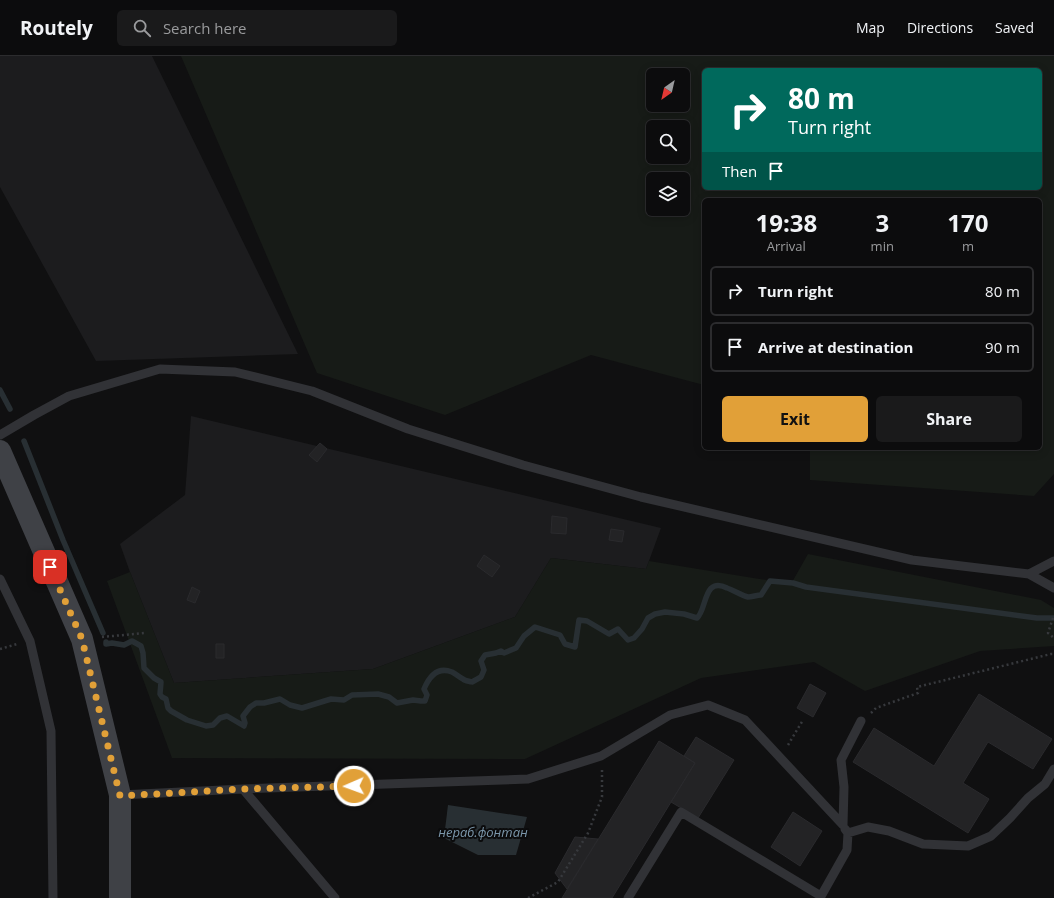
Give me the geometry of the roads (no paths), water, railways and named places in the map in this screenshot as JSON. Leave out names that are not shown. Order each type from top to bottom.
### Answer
[{"type":"street","points":[[0,451],[82,639],[120,796],[120,898]]},
{"type":"lane","points":[[0,435],[69,396],[160,369],[235,372],[312,391],[408,429],[523,466],[641,497],[912,560],[1029,574],[1054,588]]},
{"type":"lane","points":[[1029,574],[1054,561]]},
{"type":"lane","points":[[0,579],[30,641],[51,731],[53,898]]},
{"type":"lane","points":[[120,796],[243,789],[528,780],[601,756],[670,715],[708,705],[745,720],[845,829]]},
{"type":"lane","points":[[628,898],[681,812],[821,897],[847,850],[841,760],[861,721]]},
{"type":"lane","points":[[845,829],[868,827],[889,831],[923,844],[968,846],[991,836],[1028,798],[1045,784],[1054,769]]},
{"type":"lane","points":[[243,789],[335,898]]},
{"type":"water","name":"нераб.фонтан","points":[[448,805],[527,817],[516,855],[478,855],[444,838]]},
{"type":"waterway","points":[[0,390],[10,409]]},
{"type":"waterway","points":[[24,441],[63,540],[103,633]]},
{"type":"waterway","points":[[106,642],[106,644],[112,643],[124,645],[132,641],[141,646],[144,668],[154,678],[161,682],[160,694],[166,699],[168,708],[171,711],[187,720],[206,726],[213,725],[220,718],[227,716],[244,726],[245,723],[243,716],[250,707],[256,703],[264,703],[280,699],[290,705],[302,708],[331,699],[344,700],[352,695],[378,694],[389,697],[397,703],[413,700],[425,701],[427,695],[424,689],[428,680],[434,674],[442,670],[452,672],[465,680],[472,682],[481,677],[484,670],[481,661],[485,655],[501,651],[504,653],[516,648],[524,636],[535,627],[560,635],[565,644],[575,647],[579,620],[587,621],[609,634],[618,629],[628,640],[634,638],[642,629],[648,618],[655,614],[665,612],[684,614],[697,618],[703,608],[710,590],[714,586],[729,589],[748,597],[761,595],[770,581],[793,583],[806,587],[1037,618],[1054,618]]}]
